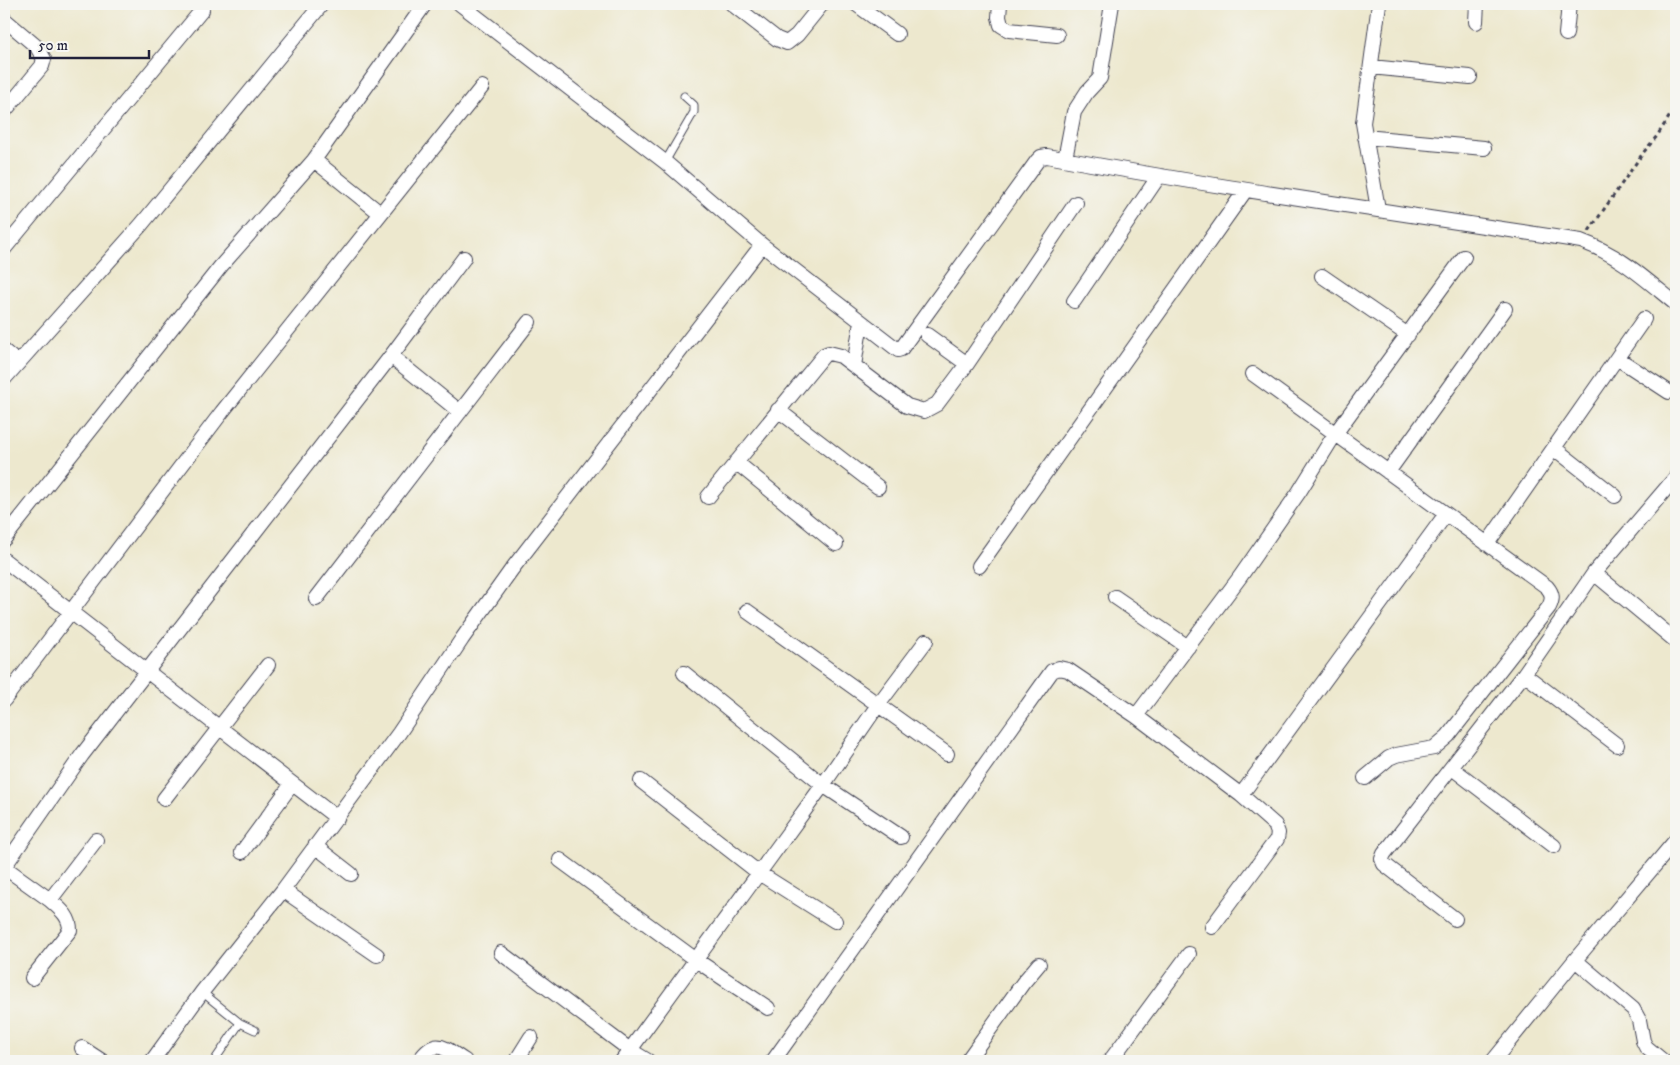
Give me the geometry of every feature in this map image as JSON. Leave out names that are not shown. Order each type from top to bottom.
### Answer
[{"type":"street","points":[[4,379],[141,225],[322,4]]},
{"type":"street","points":[[4,539],[221,266],[314,160],[425,4]]},
{"type":"street","points":[[460,4],[665,162],[762,244],[895,348],[900,349],[1037,161],[1041,157],[1047,156],[1245,191],[1378,209],[1581,242],[1598,247],[1617,257],[1676,304]]},
{"type":"street","points":[[732,4],[777,39],[786,42],[797,35],[822,4]]},
{"type":"street","points":[[856,4],[896,34]]},
{"type":"street","points":[[1000,4],[999,17],[1001,25],[1009,30],[1057,35]]},
{"type":"street","points":[[1065,159],[1074,112],[1087,92],[1100,78],[1112,4]]},
{"type":"street","points":[[1378,209],[1364,123],[1379,4]]},
{"type":"street","points":[[1476,22],[1477,4]]},
{"type":"street","points":[[1566,34],[1569,4]]},
{"type":"street","points":[[4,249],[202,10]]},
{"type":"street","points":[[4,20],[37,47],[44,59],[42,66],[4,112]]},
{"type":"street","points":[[1371,66],[1470,77]]},
{"type":"street","points":[[4,700],[222,412],[482,87]]},
{"type":"street","points":[[1365,137],[1484,148]]},
{"type":"street","points":[[314,160],[380,213]]},
{"type":"street","points":[[1074,301],[1159,176]]},
{"type":"street","points":[[980,566],[1245,191]]},
{"type":"street","points":[[708,497],[824,355],[829,353],[842,356],[907,406],[924,411],[937,404],[967,364],[1076,203]]},
{"type":"street","points":[[152,1061],[202,992],[338,818],[400,733],[462,639],[512,570],[762,244]]},
{"type":"street","points":[[1136,716],[1240,577],[1289,507],[1335,434],[1464,257]]},
{"type":"street","points":[[32,978],[70,930],[70,923],[65,913],[50,900],[4,867],[82,755],[391,356],[464,258]]},
{"type":"street","points":[[1322,276],[1408,335]]},
{"type":"street","points":[[1388,472],[1506,309]]},
{"type":"street","points":[[1487,544],[1644,319]]},
{"type":"street","points":[[316,599],[530,322]]},
{"type":"street","points":[[854,366],[861,322]]},
{"type":"street","points":[[927,335],[967,364]]},
{"type":"street","points":[[4,350],[18,363]]},
{"type":"street","points":[[391,356],[460,412]]},
{"type":"street","points":[[1617,358],[1669,392]]},
{"type":"street","points":[[1253,374],[1547,587],[1552,596],[1549,607],[1439,745],[1434,748],[1389,758],[1365,778]]},
{"type":"street","points":[[778,410],[878,487]]},
{"type":"street","points":[[1554,448],[1615,496]]},
{"type":"street","points":[[736,462],[836,544]]},
{"type":"street","points":[[1455,919],[1384,864],[1382,860],[1384,854],[1524,674],[1594,573],[1676,476]]},
{"type":"street","points":[[1241,795],[1446,514]]},
{"type":"street","points":[[4,560],[338,818]]},
{"type":"street","points":[[1594,573],[1676,641]]},
{"type":"street","points":[[1115,597],[1188,647]]},
{"type":"street","points":[[747,611],[947,754]]},
{"type":"street","points":[[626,1056],[926,640]]},
{"type":"street","points":[[164,799],[268,665]]},
{"type":"street","points":[[773,1061],[1052,671],[1059,668],[1068,670],[1136,716],[1241,795],[1275,825],[1278,833],[1276,839],[1212,927]]},
{"type":"street","points":[[684,673],[823,785],[901,837]]},
{"type":"street","points":[[1524,674],[1618,745]]},
{"type":"street","points":[[1452,768],[1554,846]]},
{"type":"street","points":[[641,782],[759,873],[835,922]]},
{"type":"street","points":[[242,852],[292,784]]},
{"type":"street","points":[[50,900],[96,840]]},
{"type":"street","points":[[1494,1061],[1575,960],[1676,840]]},
{"type":"street","points":[[315,846],[351,874]]},
{"type":"street","points":[[560,860],[696,960],[768,1008]]},
{"type":"street","points":[[283,890],[377,955]]},
{"type":"street","points":[[501,953],[626,1056],[648,1061]]},
{"type":"street","points":[[1110,1061],[1189,954]]},
{"type":"street","points":[[1575,960],[1633,1009],[1639,1020],[1642,1041],[1646,1047],[1663,1061]]},
{"type":"street","points":[[967,1061],[1023,983],[1039,964]]},
{"type":"street","points":[[516,1061],[531,1037]]},
{"type":"street","points":[[419,1061],[434,1046],[440,1046],[464,1061]]},
{"type":"street","points":[[82,1048],[102,1061]]},
{"type":"lane","points":[[665,162],[694,112],[694,104],[684,96]]},
{"type":"lane","points":[[202,992],[240,1023],[255,1030]]},
{"type":"lane","points":[[214,1061],[240,1023]]},
{"type":"path","points":[[1581,242],[1657,136],[1676,106]]}]
